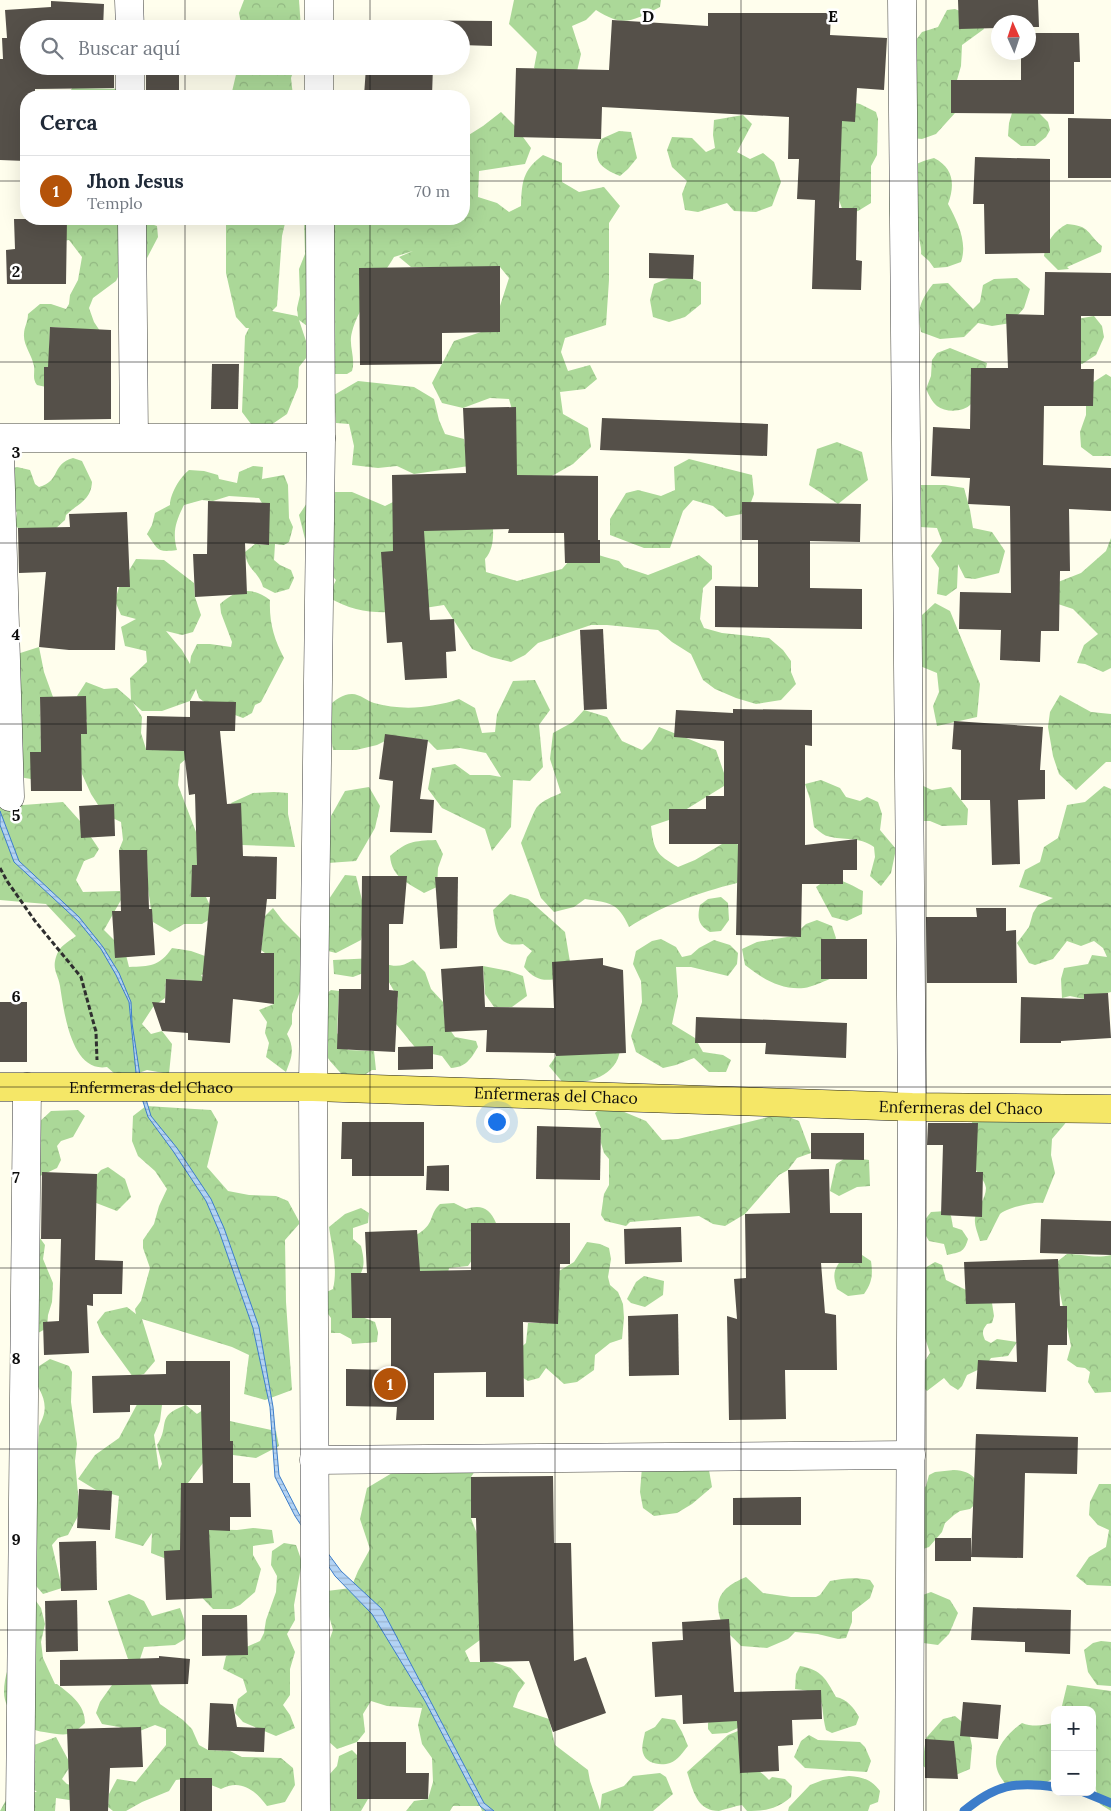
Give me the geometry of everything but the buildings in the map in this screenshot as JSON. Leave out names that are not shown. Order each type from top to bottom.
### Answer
[{"type":"main road","name":"Enfermeras del Chaco","points":[[0,1087],[313,1087],[912,1108],[1111,1109]]},
{"type":"street","points":[[130,0],[130,20]]},
{"type":"street","points":[[318,0],[319,20]]},
{"type":"street","points":[[902,0],[912,1108],[909,1811]]},
{"type":"street","points":[[130,75],[130,90]]},
{"type":"street","points":[[319,75],[319,90]]},
{"type":"street","points":[[132,225],[134,436]]},
{"type":"street","points":[[316,1811],[313,1087],[321,438],[320,225]]},
{"type":"street","points":[[0,438],[134,436],[321,438]]},
{"type":"street","points":[[0,456],[10,797]]},
{"type":"street","points":[[20,1811],[27,1087]]},
{"type":"street","points":[[314,1460],[910,1456]]},
{"type":"path","points":[[0,868],[35,921],[81,976],[96,1032],[98,1087]]},
{"type":"green space","points":[[244,0],[299,0],[300,20],[240,20],[239,13]]},
{"type":"green space","points":[[514,0],[661,0],[660,7],[635,19],[621,21],[596,10],[586,20],[572,26],[581,54],[575,80],[550,82],[534,68],[537,52],[509,24]]},
{"type":"green space","points":[[955,9],[979,19],[984,29],[962,45],[955,113],[936,134],[922,139],[911,138],[916,40],[922,32],[938,27],[947,10]]},
{"type":"green space","points":[[236,75],[292,75],[292,90],[232,90]]},
{"type":"green space","points":[[72,88],[128,90],[71,90]]},
{"type":"green space","points":[[851,102],[876,112],[878,119],[877,155],[871,166],[871,203],[858,211],[844,214],[839,200],[826,113]]},
{"type":"green space","points":[[501,112],[515,126],[531,148],[525,164],[479,171],[478,197],[497,203],[509,212],[521,206],[523,184],[527,172],[543,155],[562,163],[562,182],[579,192],[604,187],[620,206],[609,223],[609,280],[606,325],[565,338],[561,352],[568,371],[590,365],[597,379],[585,389],[560,392],[563,414],[588,428],[591,447],[573,464],[522,493],[504,448],[516,424],[509,399],[490,398],[463,408],[442,403],[432,383],[454,341],[481,332],[500,306],[509,278],[500,267],[411,267],[399,257],[413,251],[394,257],[359,313],[351,337],[352,371],[347,374],[330,374],[310,341],[307,326],[299,320],[310,353],[299,367],[298,387],[287,414],[268,427],[251,424],[242,412],[245,336],[249,328],[246,328],[236,317],[226,273],[226,225],[285,225],[282,236],[277,306],[272,311],[298,317],[297,308],[300,295],[299,269],[305,254],[304,225],[470,225],[470,134]]},
{"type":"green space","points":[[1038,112],[1048,122],[1050,130],[1046,137],[1035,146],[1021,146],[1008,136],[1012,113]]},
{"type":"green space","points":[[743,115],[752,124],[737,152],[750,159],[763,153],[774,162],[781,182],[772,206],[756,212],[734,211],[727,203],[698,212],[685,210],[682,194],[687,181],[672,167],[667,150],[672,137],[692,138],[706,152],[715,148],[713,135],[714,120]]},
{"type":"green space","points":[[619,131],[631,132],[637,158],[620,176],[607,170],[597,158],[601,139]]},
{"type":"green space","points":[[934,158],[946,167],[951,178],[952,190],[948,204],[958,225],[962,239],[963,254],[961,262],[947,267],[934,268],[921,254],[919,231],[913,239],[895,232],[892,228],[889,203],[890,185],[895,180],[915,165]]},
{"type":"green space","points":[[1067,224],[1080,226],[1088,231],[1102,246],[1101,252],[1067,267],[1069,269],[1058,270],[1044,256],[1046,246],[1051,237]]},
{"type":"green space","points":[[153,225],[157,226],[158,237],[147,258],[120,273],[116,281],[93,298],[89,308],[94,322],[106,340],[67,328],[50,327],[49,360],[55,389],[35,383],[34,366],[24,334],[28,314],[40,304],[51,304],[66,309],[69,304],[70,295],[78,280],[82,257],[69,240],[62,241],[56,226]]},
{"type":"green space","points":[[679,274],[701,282],[701,304],[685,317],[669,322],[653,317],[650,300],[654,284]]},
{"type":"green space","points":[[1017,278],[1030,289],[1024,308],[1011,323],[992,326],[978,323],[964,337],[940,339],[921,332],[920,306],[933,284],[948,283],[973,309],[980,302],[983,285],[994,279]]},
{"type":"green space","points":[[1094,316],[1102,326],[1104,337],[1096,355],[1082,364],[1070,359],[1077,319]]},
{"type":"green space","points":[[950,348],[987,363],[974,400],[968,407],[955,411],[945,410],[937,406],[926,389],[931,376],[932,360],[937,353]]},
{"type":"green space","points":[[1106,374],[1111,377],[1111,456],[1093,456],[1081,447],[1080,432],[1086,415],[1086,398],[1089,385]]},
{"type":"green space","points":[[358,381],[414,387],[434,399],[439,420],[445,434],[464,439],[469,466],[414,474],[397,466],[378,468],[352,465],[354,446],[349,424],[336,423],[334,395]]},
{"type":"green space","points":[[837,442],[862,452],[868,480],[838,504],[809,485],[817,449]]},
{"type":"green space","points":[[73,458],[82,461],[92,482],[89,494],[83,502],[66,515],[65,520],[55,529],[18,528],[15,525],[17,513],[13,506],[10,469],[17,467],[30,470],[35,484],[39,487],[54,477],[62,464]]},
{"type":"green space","points":[[689,459],[752,475],[754,494],[747,513],[726,517],[713,506],[693,500],[683,511],[670,548],[644,548],[610,535],[610,519],[626,493],[638,490],[661,496],[675,490],[674,467]]},
{"type":"green space","points":[[253,466],[263,467],[262,479],[284,475],[288,485],[289,518],[293,527],[289,542],[284,545],[275,544],[274,560],[291,570],[294,578],[289,589],[275,593],[263,587],[246,558],[245,552],[255,544],[269,545],[266,510],[259,498],[229,496],[213,501],[202,500],[184,505],[176,527],[177,550],[165,551],[158,549],[147,534],[155,513],[170,505],[176,486],[189,470],[204,471],[218,475],[219,479],[237,483],[239,472]]},
{"type":"green space","points":[[920,485],[945,485],[964,488],[973,528],[992,532],[1005,551],[999,573],[975,579],[965,578],[958,564],[957,588],[946,596],[937,594],[939,568],[931,556],[942,541],[937,528],[920,527],[913,507]]},
{"type":"green space","points":[[331,492],[352,492],[385,506],[397,500],[492,514],[493,538],[491,549],[485,559],[486,572],[517,581],[562,569],[576,553],[592,553],[619,561],[624,567],[648,575],[699,555],[712,566],[712,579],[703,588],[700,619],[704,628],[722,633],[769,638],[783,650],[791,661],[791,672],[796,684],[781,700],[756,704],[736,698],[715,689],[703,680],[691,654],[658,630],[591,625],[538,643],[525,655],[511,662],[491,657],[472,649],[444,605],[399,611],[371,612],[343,604],[328,597],[336,580],[308,551],[299,515],[311,497]]},
{"type":"green space","points":[[1111,538],[1111,668],[1103,672],[1085,664],[1077,663],[1084,645],[1098,634],[1073,609],[1040,598],[1053,584],[1081,573],[1106,551]]},
{"type":"green space","points":[[136,559],[164,560],[194,583],[195,597],[201,615],[193,632],[182,635],[166,631],[182,650],[190,664],[191,656],[197,644],[231,647],[232,642],[221,613],[220,604],[232,595],[244,591],[257,593],[270,600],[270,616],[273,630],[284,658],[261,702],[255,705],[252,713],[243,718],[208,705],[199,698],[196,689],[190,701],[162,711],[142,711],[133,703],[142,717],[141,733],[146,749],[168,738],[193,753],[180,764],[178,785],[196,832],[206,897],[215,916],[202,924],[184,924],[170,932],[153,922],[148,889],[147,857],[131,856],[119,850],[123,840],[121,822],[104,814],[91,794],[82,774],[76,746],[87,721],[77,696],[86,682],[104,689],[117,688],[131,700],[130,678],[147,662],[146,651],[125,646],[121,627],[136,619],[121,615],[115,601],[119,587]]},
{"type":"green space","points":[[935,603],[950,611],[980,684],[977,717],[937,726],[933,706],[939,692],[937,673],[920,666],[917,646],[922,615]]},
{"type":"green space","points":[[39,647],[44,672],[53,697],[40,698],[41,752],[31,779],[19,777],[14,655]]},
{"type":"green space","points":[[535,680],[550,710],[539,725],[543,767],[530,781],[513,780],[511,827],[492,851],[485,829],[442,808],[428,789],[432,768],[455,764],[470,775],[501,777],[486,753],[460,748],[437,750],[427,740],[395,736],[377,745],[356,750],[333,750],[329,725],[329,706],[345,695],[355,694],[374,703],[406,708],[438,705],[459,699],[475,708],[482,733],[495,732],[497,714],[513,681]]},
{"type":"green space","points":[[1060,695],[1091,712],[1111,714],[1111,762],[1106,762],[1076,790],[1059,774],[1053,756],[1048,727],[1050,712]]},
{"type":"green space","points":[[584,710],[607,717],[622,741],[642,750],[651,741],[659,727],[716,750],[724,773],[724,786],[669,820],[651,826],[652,834],[657,851],[665,859],[678,867],[695,860],[722,844],[737,844],[754,854],[737,883],[681,901],[655,912],[629,927],[617,908],[607,903],[585,899],[574,907],[554,912],[541,898],[521,843],[537,807],[561,793],[550,759],[553,733],[573,722]]},
{"type":"green space","points":[[821,780],[840,788],[846,797],[860,801],[867,797],[878,802],[882,814],[880,830],[896,849],[891,873],[881,886],[870,876],[875,857],[874,847],[862,841],[827,836],[814,827],[810,799],[805,784]]},
{"type":"green space","points":[[919,784],[932,790],[951,787],[968,809],[967,825],[942,826],[930,821],[916,821]]},
{"type":"green space","points":[[1104,786],[1111,789],[1111,992],[1084,999],[1070,996],[1062,998],[1061,979],[1064,968],[1088,964],[1092,955],[1107,957],[1103,948],[1094,941],[1081,946],[1067,941],[1053,959],[1035,965],[1029,963],[1017,943],[1029,927],[1033,913],[1038,905],[1053,898],[1019,887],[1025,870],[1040,862],[1044,847],[1058,838],[1067,805],[1085,802]]},
{"type":"green space","points":[[369,787],[380,806],[375,828],[356,861],[328,863],[331,816],[345,791]]},
{"type":"green space","points":[[253,793],[288,793],[288,814],[295,847],[242,845],[241,819],[231,803]]},
{"type":"green space","points":[[63,802],[80,821],[99,849],[94,857],[84,861],[76,880],[83,892],[120,891],[121,900],[104,930],[125,951],[129,967],[154,964],[163,959],[172,948],[191,951],[205,956],[209,973],[201,975],[207,983],[199,988],[187,980],[166,979],[165,998],[153,1007],[142,1024],[151,1034],[162,1031],[172,1044],[169,1074],[147,1070],[133,1075],[115,1074],[107,1067],[95,1066],[85,1060],[77,1051],[67,1024],[55,965],[59,950],[76,936],[46,904],[0,900],[0,805]]},
{"type":"green space","points":[[436,840],[443,854],[438,868],[437,887],[424,893],[401,879],[394,870],[390,856],[411,843]]},
{"type":"green space","points":[[345,875],[356,876],[366,916],[361,940],[336,953],[328,951],[329,899]]},
{"type":"green space","points":[[827,879],[850,884],[863,891],[862,914],[847,921],[832,917],[816,887]]},
{"type":"green space","points":[[510,894],[528,899],[565,932],[570,962],[564,978],[546,980],[537,978],[524,967],[527,957],[532,951],[523,944],[514,945],[503,941],[499,936],[493,910]]},
{"type":"green space","points":[[721,897],[728,903],[729,920],[721,931],[710,932],[699,921],[700,905],[708,899]]},
{"type":"green space","points":[[273,908],[302,940],[305,977],[292,1014],[292,1024],[287,1034],[292,1053],[286,1072],[266,1057],[269,1043],[265,1033],[267,1022],[259,1010],[274,1004],[274,960],[261,950],[265,916]]},
{"type":"green space","points":[[817,920],[832,926],[836,938],[829,952],[830,979],[814,986],[787,987],[765,979],[745,965],[742,949],[757,942],[793,936],[806,924]]},
{"type":"green space","points":[[661,939],[676,947],[682,957],[691,955],[714,940],[730,945],[738,953],[737,964],[728,976],[691,967],[676,967],[678,996],[672,1024],[695,1038],[703,1052],[723,1055],[731,1060],[726,1072],[709,1072],[694,1058],[663,1068],[636,1052],[631,1036],[642,1002],[641,981],[633,964],[636,951],[652,941]]},
{"type":"green space","points":[[375,958],[394,966],[403,965],[413,960],[425,972],[431,989],[443,1002],[445,1023],[455,1037],[476,1041],[478,1047],[467,1062],[451,1068],[442,1056],[418,1051],[396,1024],[398,998],[386,977],[366,972],[353,977],[334,974],[333,960]]},
{"type":"green space","points":[[483,966],[523,976],[527,996],[512,1007],[494,1007],[485,994]]},
{"type":"green space","points":[[331,990],[339,991],[337,1033],[348,1050],[374,1051],[376,1070],[372,1070],[360,1078],[345,1078],[321,1048],[321,998]]},
{"type":"green space","points":[[583,1038],[620,1049],[618,1058],[614,1066],[600,1077],[573,1084],[564,1084],[549,1066],[556,1056]]},
{"type":"green space","points":[[605,1104],[646,1121],[662,1140],[678,1139],[781,1114],[799,1121],[811,1153],[797,1158],[788,1170],[779,1175],[745,1214],[725,1226],[713,1224],[699,1216],[630,1222],[626,1226],[605,1221],[601,1215],[604,1194],[609,1185],[609,1159],[604,1153],[601,1143],[601,1128],[595,1113]]},
{"type":"green space","points":[[146,1106],[211,1110],[218,1122],[207,1167],[228,1191],[249,1195],[276,1196],[288,1201],[300,1223],[285,1240],[286,1302],[292,1390],[265,1400],[244,1394],[249,1355],[232,1347],[142,1319],[155,1361],[144,1374],[133,1377],[101,1333],[97,1322],[105,1312],[127,1307],[136,1314],[135,1309],[141,1301],[150,1268],[143,1248],[143,1240],[154,1224],[159,1206],[167,1189],[155,1171],[138,1156],[132,1141],[133,1116]]},
{"type":"green space","points":[[78,1110],[85,1116],[73,1137],[61,1141],[57,1146],[61,1160],[57,1168],[38,1177],[37,1124],[51,1111]]},
{"type":"green space","points":[[983,1115],[1069,1119],[1052,1139],[1051,1155],[1055,1173],[1043,1203],[1027,1204],[1003,1212],[1000,1214],[987,1240],[980,1241],[975,1218],[986,1188],[981,1177],[967,1159],[974,1142],[972,1122]]},
{"type":"green space","points":[[847,1157],[869,1160],[870,1186],[857,1187],[839,1196],[830,1191],[836,1164]]},
{"type":"green space","points":[[108,1167],[125,1179],[131,1197],[117,1211],[91,1201],[92,1180],[101,1170]]},
{"type":"green space","points":[[454,1203],[466,1209],[484,1208],[491,1214],[496,1223],[485,1229],[474,1257],[468,1266],[449,1268],[450,1300],[408,1263],[416,1235],[429,1223],[436,1208],[440,1204]]},
{"type":"green space","points":[[361,1208],[369,1213],[368,1223],[353,1228],[353,1239],[361,1246],[363,1259],[362,1271],[357,1279],[362,1317],[375,1322],[378,1332],[377,1342],[352,1344],[351,1339],[340,1333],[331,1333],[331,1318],[325,1310],[322,1294],[333,1289],[335,1273],[329,1227],[345,1214]]},
{"type":"green space","points":[[947,1211],[951,1216],[953,1227],[962,1230],[968,1239],[961,1251],[947,1255],[944,1244],[929,1241],[920,1226],[931,1212]]},
{"type":"green space","points":[[37,1234],[45,1245],[43,1259],[53,1283],[52,1302],[47,1328],[31,1337]]},
{"type":"green space","points":[[587,1242],[609,1248],[611,1259],[608,1277],[610,1285],[618,1292],[623,1304],[622,1339],[610,1343],[595,1355],[594,1370],[577,1382],[564,1384],[546,1368],[539,1378],[528,1381],[514,1372],[516,1352],[526,1343],[528,1323],[542,1323],[559,1271],[574,1262]]},
{"type":"green space","points":[[1067,1254],[1111,1255],[1111,1392],[1095,1393],[1088,1382],[1090,1372],[1085,1368],[1077,1367],[1067,1360],[1071,1346],[1054,1264]]},
{"type":"green space","points":[[862,1255],[871,1261],[872,1275],[869,1286],[864,1294],[848,1296],[837,1289],[834,1275],[836,1269],[843,1257]]},
{"type":"green space","points":[[935,1262],[942,1265],[946,1280],[992,1303],[994,1316],[992,1323],[987,1324],[983,1330],[985,1340],[991,1343],[997,1339],[1017,1342],[1008,1356],[991,1358],[986,1366],[967,1375],[958,1390],[944,1378],[927,1391],[922,1386],[923,1364],[930,1353],[924,1335],[925,1268]]},
{"type":"green space","points":[[644,1276],[664,1281],[663,1295],[645,1307],[631,1303],[627,1299],[636,1282]]},
{"type":"green space","points":[[50,1359],[69,1366],[72,1372],[71,1402],[77,1444],[75,1461],[79,1505],[78,1516],[68,1535],[58,1538],[52,1545],[62,1588],[43,1594],[31,1580],[39,1426],[43,1418],[45,1404],[30,1372]]},
{"type":"green space","points":[[142,1395],[163,1397],[160,1421],[154,1435],[159,1470],[162,1464],[157,1445],[163,1432],[166,1417],[176,1409],[186,1405],[197,1414],[210,1405],[225,1420],[276,1431],[279,1446],[256,1458],[233,1455],[203,1463],[188,1483],[191,1529],[237,1530],[253,1528],[272,1530],[274,1543],[253,1546],[253,1555],[261,1569],[255,1592],[240,1605],[231,1609],[213,1609],[164,1558],[151,1553],[152,1533],[143,1546],[115,1538],[119,1496],[96,1490],[78,1479],[95,1455],[119,1438]]},
{"type":"green space","points":[[707,1459],[712,1487],[692,1504],[677,1513],[654,1516],[643,1508],[640,1492],[642,1467]]},
{"type":"green space","points":[[481,1462],[471,1477],[471,1518],[487,1561],[480,1640],[465,1651],[470,1662],[493,1662],[511,1668],[525,1683],[518,1693],[513,1707],[549,1719],[555,1745],[588,1770],[600,1810],[602,1794],[624,1786],[633,1776],[660,1773],[666,1777],[673,1794],[653,1811],[482,1811],[480,1806],[453,1806],[450,1811],[406,1811],[414,1801],[428,1799],[433,1782],[432,1758],[422,1744],[418,1725],[422,1708],[387,1706],[371,1701],[363,1714],[365,1732],[357,1742],[337,1749],[328,1741],[325,1652],[333,1630],[327,1609],[327,1591],[351,1588],[370,1549],[360,1519],[367,1488],[392,1473]]},
{"type":"green space","points":[[954,1470],[966,1472],[974,1477],[985,1495],[970,1509],[960,1511],[954,1515],[945,1523],[942,1532],[929,1547],[920,1550],[914,1498],[926,1486],[929,1475],[935,1472]]},
{"type":"green space","points":[[1099,1484],[1111,1484],[1111,1586],[1087,1585],[1076,1576],[1089,1557],[1106,1547],[1109,1530],[1098,1525],[1089,1515],[1090,1502]]},
{"type":"green space","points":[[284,1543],[296,1545],[302,1562],[294,1605],[295,1620],[287,1634],[295,1652],[290,1669],[290,1695],[283,1705],[290,1715],[295,1728],[276,1736],[243,1722],[235,1713],[238,1699],[247,1692],[243,1679],[223,1669],[226,1656],[260,1641],[264,1633],[266,1620],[276,1592],[277,1576],[271,1565],[272,1551]]},
{"type":"green space","points":[[746,1577],[763,1593],[791,1597],[816,1597],[820,1595],[830,1581],[840,1579],[870,1580],[874,1586],[870,1598],[852,1612],[852,1622],[846,1638],[838,1639],[818,1634],[795,1632],[788,1639],[767,1648],[741,1646],[723,1627],[721,1621],[718,1610],[720,1597],[728,1587]]},
{"type":"green space","points":[[931,1592],[950,1600],[958,1613],[949,1634],[938,1645],[916,1642],[920,1596]]},
{"type":"green space","points":[[129,1594],[144,1601],[152,1616],[180,1608],[185,1623],[185,1639],[175,1645],[144,1647],[140,1659],[128,1659],[108,1601]]},
{"type":"green space","points":[[33,1597],[41,1608],[45,1624],[41,1642],[43,1658],[55,1684],[76,1700],[84,1716],[85,1723],[71,1733],[57,1734],[30,1728],[17,1719],[5,1699],[5,1680]]},
{"type":"green space","points":[[1101,1641],[1111,1642],[1111,1686],[1097,1685],[1088,1672],[1084,1650],[1093,1643]]},
{"type":"green space","points":[[800,1666],[814,1670],[822,1676],[836,1697],[850,1704],[859,1717],[856,1725],[832,1733],[826,1730],[821,1700],[818,1696],[795,1689],[796,1674]]},
{"type":"green space","points":[[132,1681],[150,1683],[160,1704],[183,1720],[192,1729],[199,1745],[208,1750],[230,1751],[242,1757],[281,1758],[293,1768],[295,1785],[285,1802],[267,1806],[253,1791],[241,1786],[228,1786],[221,1789],[199,1782],[176,1780],[169,1791],[126,1811],[113,1811],[108,1807],[109,1794],[117,1779],[136,1782],[166,1745],[166,1729],[155,1725],[132,1734],[119,1727],[102,1724],[96,1713],[100,1702],[112,1685]]},
{"type":"green space","points":[[1067,1685],[1111,1691],[1111,1811],[1100,1804],[1096,1790],[1096,1706],[1062,1706]]},
{"type":"green space","points":[[739,1694],[738,1728],[727,1733],[712,1734],[708,1729],[708,1723],[716,1713]]},
{"type":"green space","points":[[955,1716],[968,1727],[972,1746],[970,1769],[951,1777],[935,1776],[922,1765],[926,1738],[943,1719]]},
{"type":"green space","points":[[662,1718],[675,1720],[688,1746],[675,1760],[662,1764],[647,1760],[642,1748],[645,1732],[655,1727]]},
{"type":"green space","points":[[1022,1723],[1030,1725],[1051,1723],[1051,1780],[1047,1782],[1007,1786],[999,1774],[996,1765],[996,1757],[1001,1744]]},
{"type":"green space","points":[[743,1729],[746,1744],[739,1756],[769,1780],[772,1777],[785,1779],[792,1786],[791,1797],[776,1807],[766,1810],[747,1811],[742,1805],[719,1811],[711,1810],[700,1803],[687,1772],[728,1735]]},
{"type":"green space","points":[[809,1735],[818,1740],[860,1742],[865,1747],[871,1761],[867,1772],[805,1768],[794,1757],[801,1741]]},
{"type":"green space","points":[[56,1737],[71,1765],[62,1779],[67,1784],[80,1788],[96,1804],[56,1798],[55,1811],[0,1811],[5,1802],[15,1792],[37,1792],[32,1788],[35,1762],[34,1745]]},
{"type":"green space","points":[[352,1750],[358,1756],[368,1799],[361,1811],[331,1811],[328,1776],[337,1766],[339,1756]]},
{"type":"green space","points":[[849,1776],[867,1780],[880,1791],[878,1802],[870,1805],[868,1811],[788,1811],[789,1807],[810,1785],[823,1780]]},
{"type":"water","points":[[0,811],[19,861],[79,917],[103,947],[119,973],[131,1002],[132,1023],[141,1082],[151,1116],[177,1148],[211,1199],[224,1228],[259,1327],[273,1407],[279,1475],[299,1514],[341,1571],[382,1609],[484,1803],[494,1811],[486,1811],[480,1806],[425,1701],[372,1614],[335,1576],[295,1516],[275,1477],[270,1407],[253,1328],[219,1231],[206,1201],[148,1117],[137,1083],[129,1002],[101,949],[78,921],[14,862],[0,825]]},
{"type":"waterway","points":[[964,1811],[986,1795],[1006,1787],[1017,1785],[1051,1786]]},
{"type":"waterway","points":[[1094,1796],[1111,1803]]},
{"type":"place","name":"Jhon Jesus","points":[[390,1384]]}]
